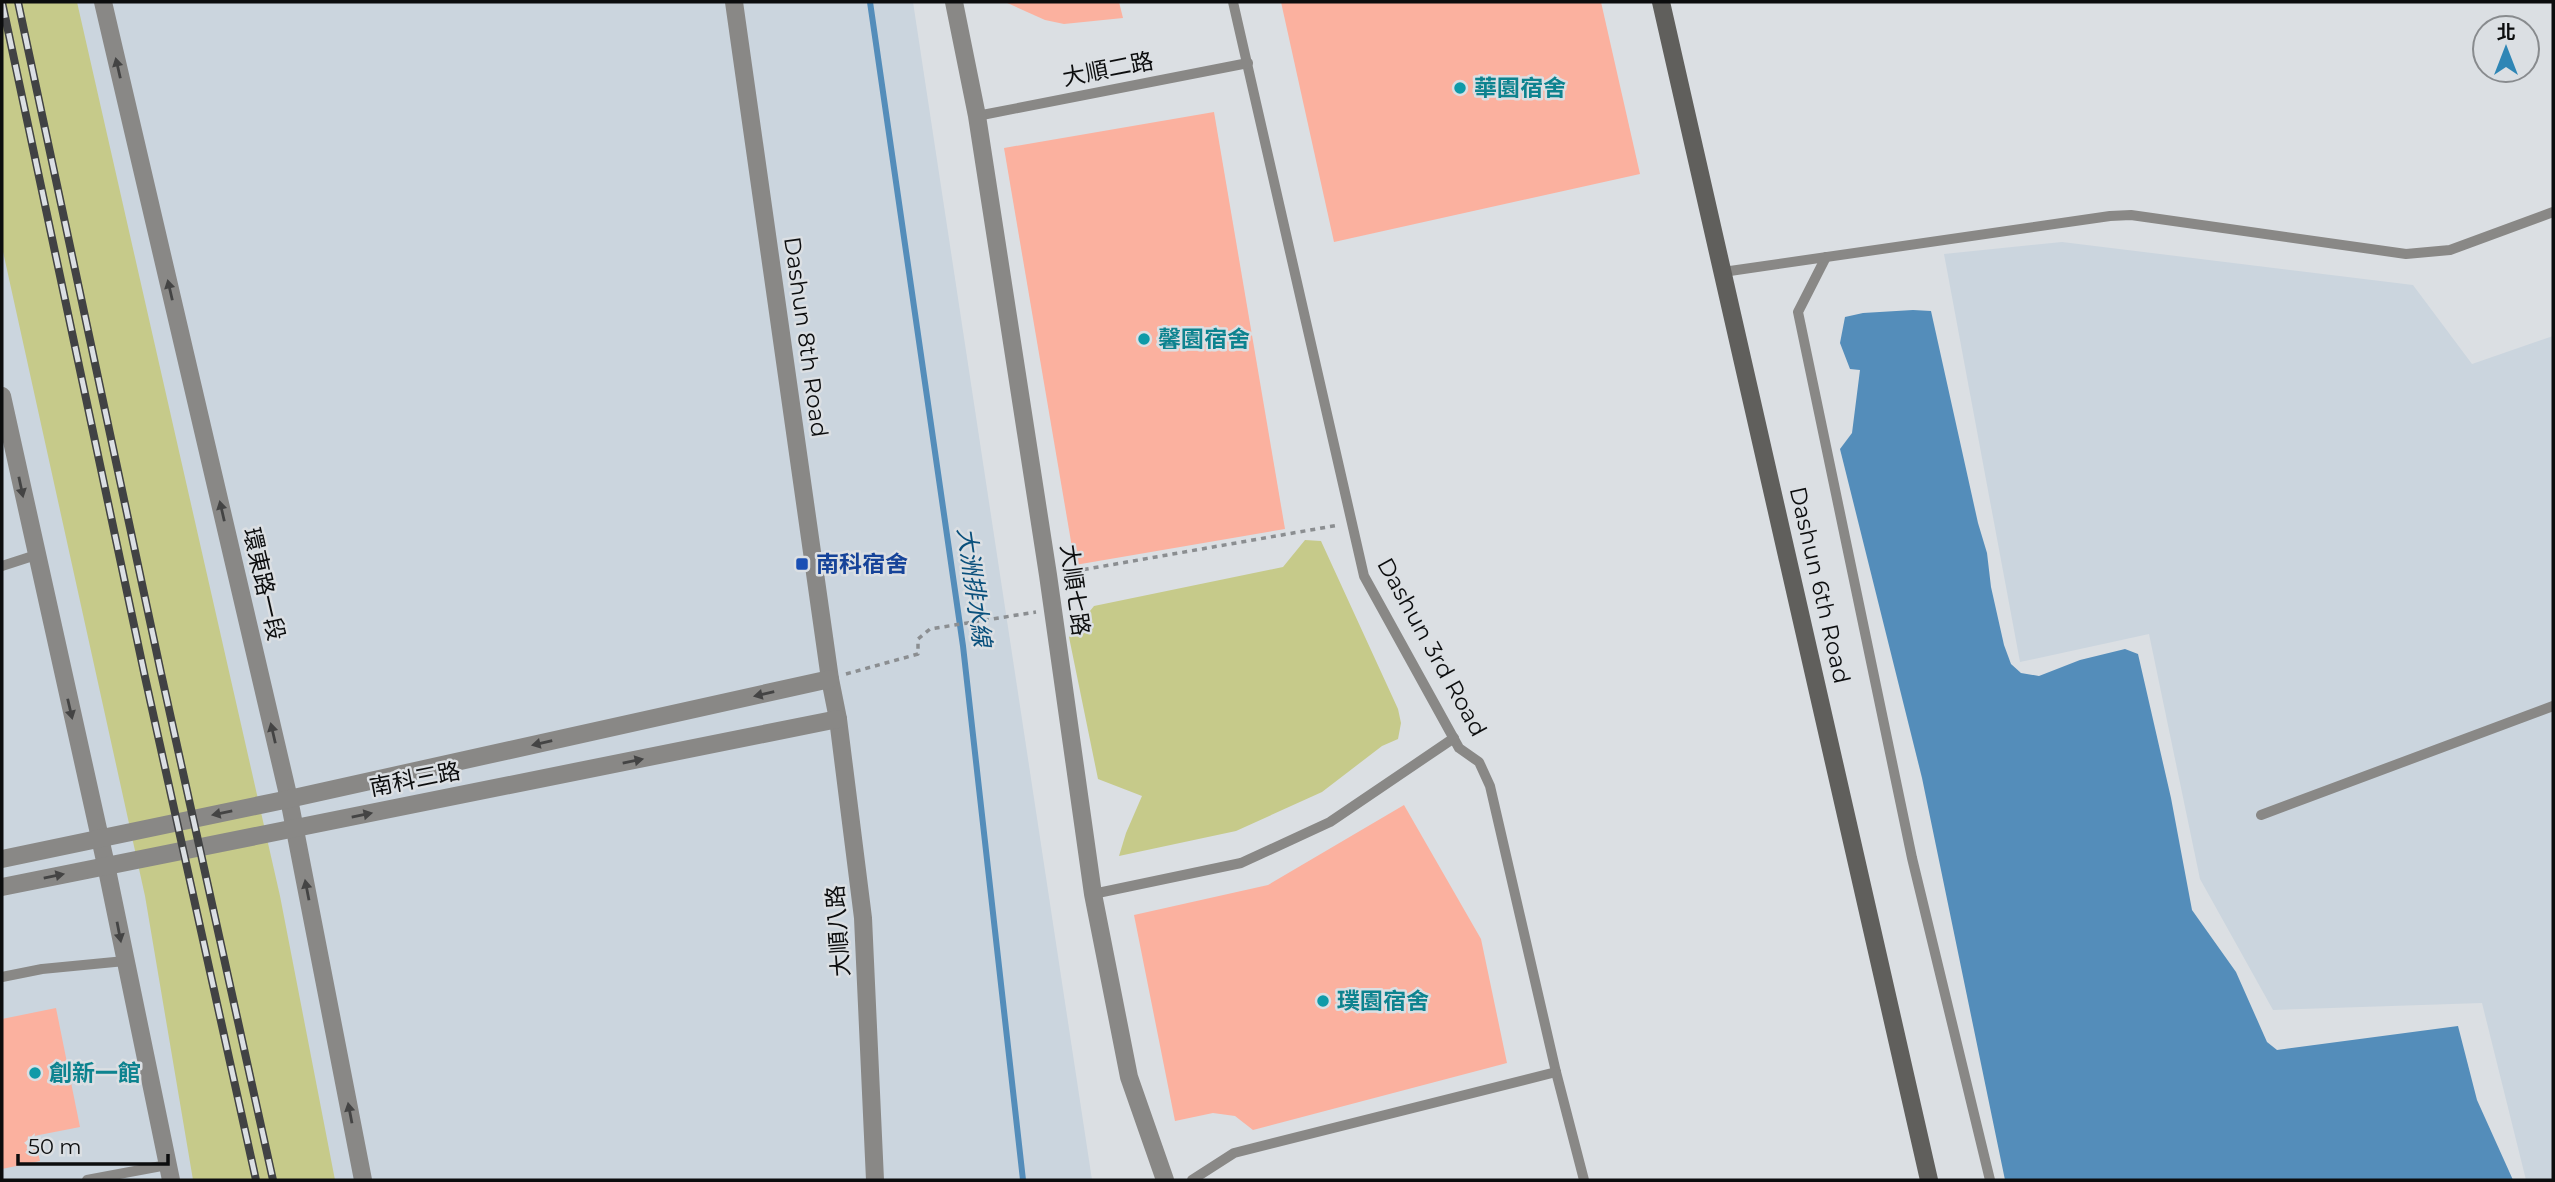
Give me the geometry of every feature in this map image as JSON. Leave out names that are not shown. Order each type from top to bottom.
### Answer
[{"type":"street","name":"環東路一段","points":[[103,2],[289,799],[363,1180]]},
{"type":"street","name":"Dashun 8th Road","points":[[734,2],[830,679]]},
{"type":"street","name":"大順七路","points":[[954,2],[977,116],[1048,575],[1093,894],[1129,1077],[1165,1180]]},
{"type":"street","name":"Dashun 6th Road","points":[[1661,2],[1929,1180]]},
{"type":"street","points":[[2,396],[106,865],[169,1173]]},
{"type":"street","name":"南科三路","points":[[2,859],[289,799],[830,679]]},
{"type":"street","name":"大順八路","points":[[830,679],[838,719],[863,918],[875,1180]]},
{"type":"street","name":"南科三路","points":[[2,887],[838,719]]},
{"type":"lane","name":"Dashun 3rd Road","points":[[1233,2],[1364,576],[1454,738],[1460,748],[1479,762],[1490,786],[1556,1072],[1584,1180]]},
{"type":"lane","name":"大順二路","points":[[977,116],[1248,63]]},
{"type":"lane","points":[[1723,271],[2131,215],[2406,254],[2450,250],[2553,212]]},
{"type":"lane","points":[[1826,257],[1798,312],[1912,858],[1990,1180]]},
{"type":"lane","points":[[2,566],[36,555]]},
{"type":"lane","points":[[2261,815],[2553,706]]},
{"type":"lane","points":[[1093,894],[1241,863],[1330,822],[1454,738]]},
{"type":"lane","points":[[2,977],[42,969],[125,961]]},
{"type":"lane","points":[[1192,1180],[1234,1153],[1556,1072]]},
{"type":"lane","points":[[87,1180],[169,1173]]},
{"type":"path","points":[[1048,575],[1352,522]]},
{"type":"path","points":[[830,679],[918,654],[918,639],[930,629],[1032,612]]},
{"type":"shaded area","points":[[2,2],[913,2],[1092,1180],[2,1180]]},
{"type":"shaded area","points":[[2062,242],[2413,285],[2472,364],[2553,336],[2553,1180],[2526,1180],[2482,1003],[2273,1010],[2200,879],[2149,634],[2020,662],[1944,254]]},
{"type":"green space","points":[[2,2],[77,2],[280,896],[335,1180],[193,1180],[145,896],[2,247]]},
{"type":"green space","points":[[1305,540],[1321,541],[1398,709],[1401,723],[1398,739],[1382,746],[1322,792],[1236,831],[1119,856],[1142,796],[1098,779],[1069,637],[1094,606],[1283,567]]},
{"type":"water","points":[[1931,311],[1987,553],[1991,587],[2004,645],[2011,664],[2021,673],[2039,676],[2080,660],[2125,649],[2138,654],[2171,798],[2192,910],[2236,972],[2267,1042],[2277,1050],[2458,1026],[2477,1100],[2513,1180],[2005,1180],[1922,778],[1840,449],[1852,433],[1860,370],[1850,369],[1840,343],[1845,317],[1863,313]]},
{"type":"building","points":[[1005,2],[1119,2],[1123,18],[1064,24],[1045,20]]},
{"type":"building","name":"華園宿舍","points":[[1281,2],[1601,2],[1640,174],[1334,242]]},
{"type":"building","name":"馨園宿舍","points":[[1214,112],[1285,529],[1075,565],[1004,148]]},
{"type":"building","name":"璞園宿舍","points":[[1404,805],[1481,939],[1507,1063],[1253,1130],[1235,1116],[1213,1113],[1175,1121],[1134,915],[1268,885]]},
{"type":"building","name":"創新一館","points":[[56,1008],[80,1127],[34,1136],[40,1161],[2,1169],[2,1019]]},
{"type":"waterway","name":"大洲排水線","points":[[870,2],[963,646],[1023,1180]]},
{"type":"railway","points":[[2,2],[145,677],[256,1180]]},
{"type":"railway","points":[[18,2],[161,673],[273,1180]]},
{"type":"place","name":"華園宿舍","points":[[1460,88]]},
{"type":"place","name":"馨園宿舍","points":[[1144,339]]},
{"type":"place","name":"南科宿舍","points":[[802,564]]},
{"type":"place","name":"璞園宿舍","points":[[1323,1001]]},
{"type":"place","name":"創新一館","points":[[35,1073]]}]
